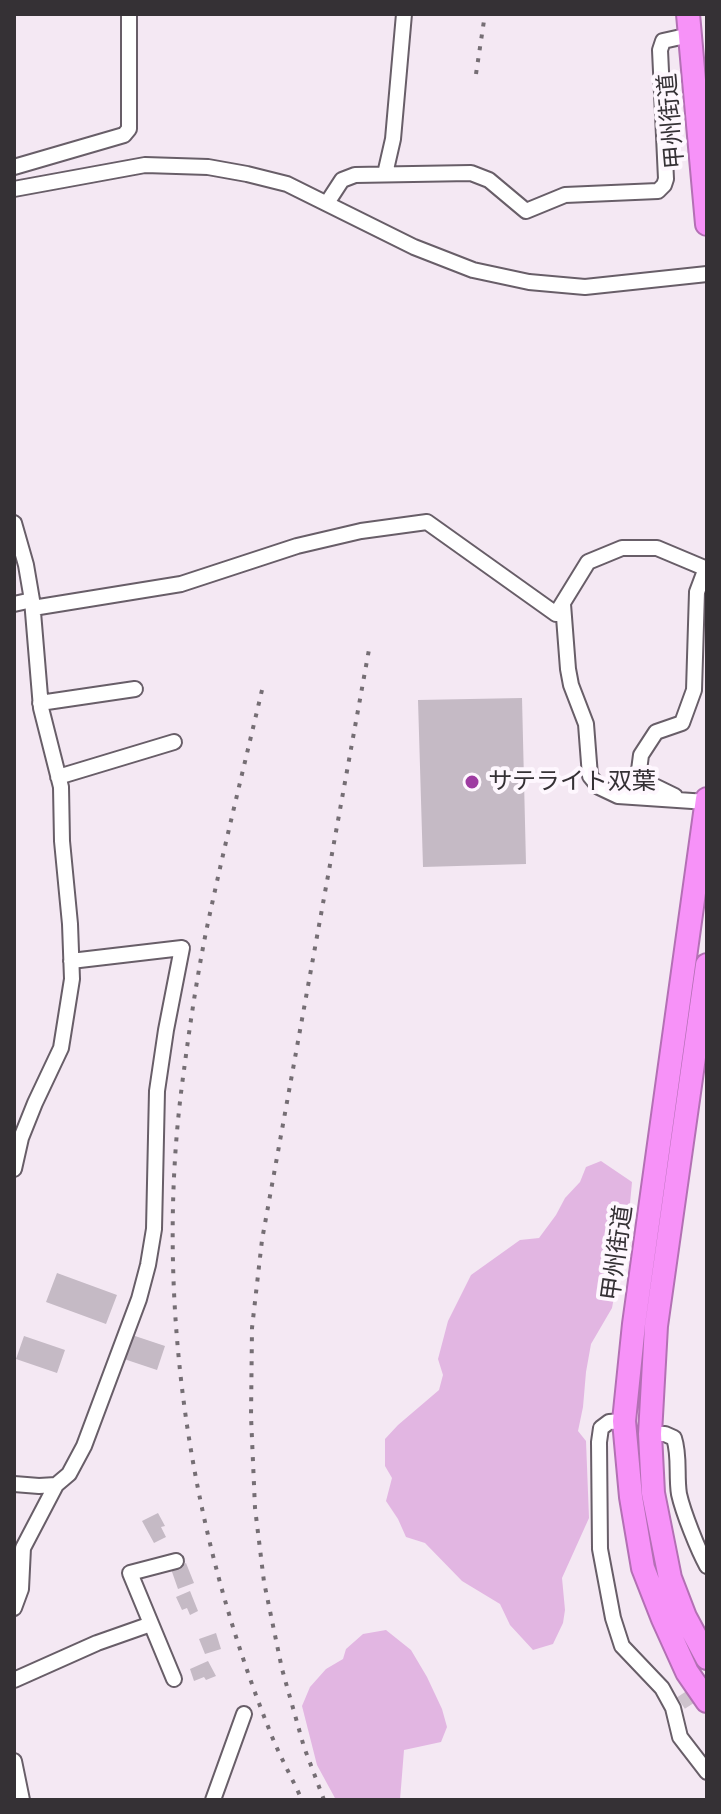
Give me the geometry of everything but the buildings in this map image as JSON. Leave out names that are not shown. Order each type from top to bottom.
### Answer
[{"type":"highway","name":"甲州街道","points":[[689,24],[707,224]]},
{"type":"highway","name":"甲州街道","points":[[707,801],[634,1324],[624,1421],[631,1497],[643,1568],[687,1672],[707,1701]]},
{"type":"highway","name":"甲州街道","points":[[707,965],[656,1326],[650,1434],[653,1493],[670,1578],[685,1617],[707,1658]]},
{"type":"street","points":[[14,167],[124,135],[129,129],[129,14]]},
{"type":"street","points":[[385,174],[393,139],[404,14]]},
{"type":"street","points":[[327,203],[342,180],[355,175],[471,173],[489,180],[526,211],[565,195],[658,191],[666,179],[660,50],[663,41],[689,24]]},
{"type":"street","points":[[14,189],[145,165],[208,167],[287,184],[414,247],[473,270],[529,282],[585,287],[707,274]]},
{"type":"street","points":[[14,604],[181,584],[297,546],[361,531],[427,522],[556,614],[588,562],[622,548],[657,548],[707,568],[697,592],[694,690],[682,723],[656,732],[641,755],[638,778],[683,800]]},
{"type":"street","points":[[14,523],[33,604],[40,703],[61,787],[72,979],[61,1048],[19,1128],[14,1169]]},
{"type":"street","points":[[563,604],[568,669],[586,724],[590,776],[599,787],[618,796],[707,801]]},
{"type":"street","points":[[40,703],[135,689]]},
{"type":"street","points":[[58,777],[174,742]]},
{"type":"street","points":[[14,1608],[21,1589],[23,1548],[56,1485],[69,1474],[84,1446],[139,1299],[148,1265],[154,1229],[157,1091],[182,948],[71,961]]},
{"type":"street","points":[[624,1421],[609,1422],[601,1428],[599,1442],[600,1549],[613,1618],[622,1646],[677,1706],[680,1737],[707,1772]]},
{"type":"street","points":[[650,1434],[665,1434],[674,1438],[678,1449],[676,1465],[680,1496],[707,1566]]},
{"type":"street","points":[[14,1484],[56,1485]]},
{"type":"street","points":[[174,1679],[130,1573],[176,1561]]},
{"type":"street","points":[[14,1680],[97,1643],[151,1624]]},
{"type":"street","points":[[213,1800],[244,1714]]},
{"type":"street","points":[[14,1761],[22,1800]]},
{"type":"shaded area","points":[[601,1161],[632,1182],[612,1308],[591,1344],[578,1431],[586,1441],[589,1518],[562,1578],[563,1623],[553,1644],[533,1650],[510,1625],[500,1604],[462,1581],[425,1543],[406,1537],[386,1501],[392,1478],[385,1466],[385,1439],[439,1390],[443,1375],[438,1359],[448,1321],[471,1275],[520,1240],[539,1238],[565,1198],[580,1182],[586,1167]]},
{"type":"shaded area","points":[[386,1630],[411,1650],[442,1709],[447,1727],[441,1742],[404,1750],[400,1800],[336,1800],[317,1765],[302,1706],[310,1687],[326,1669],[343,1659],[346,1649],[363,1634]]},
{"type":"tunnel","points":[[681,1703],[707,1686]]},
{"type":"railway","points":[[476,74],[485,14]]},
{"type":"railway","points":[[324,1800],[304,1747],[282,1669],[264,1582],[255,1508],[251,1416],[252,1328],[262,1240],[370,644]]},
{"type":"railway","points":[[262,690],[206,932],[186,1053],[175,1153],[173,1237],[176,1321],[184,1405],[198,1488],[217,1570],[269,1729],[302,1800]]},
{"type":"place","name":"サテライト双葉","points":[[472,782]]}]
